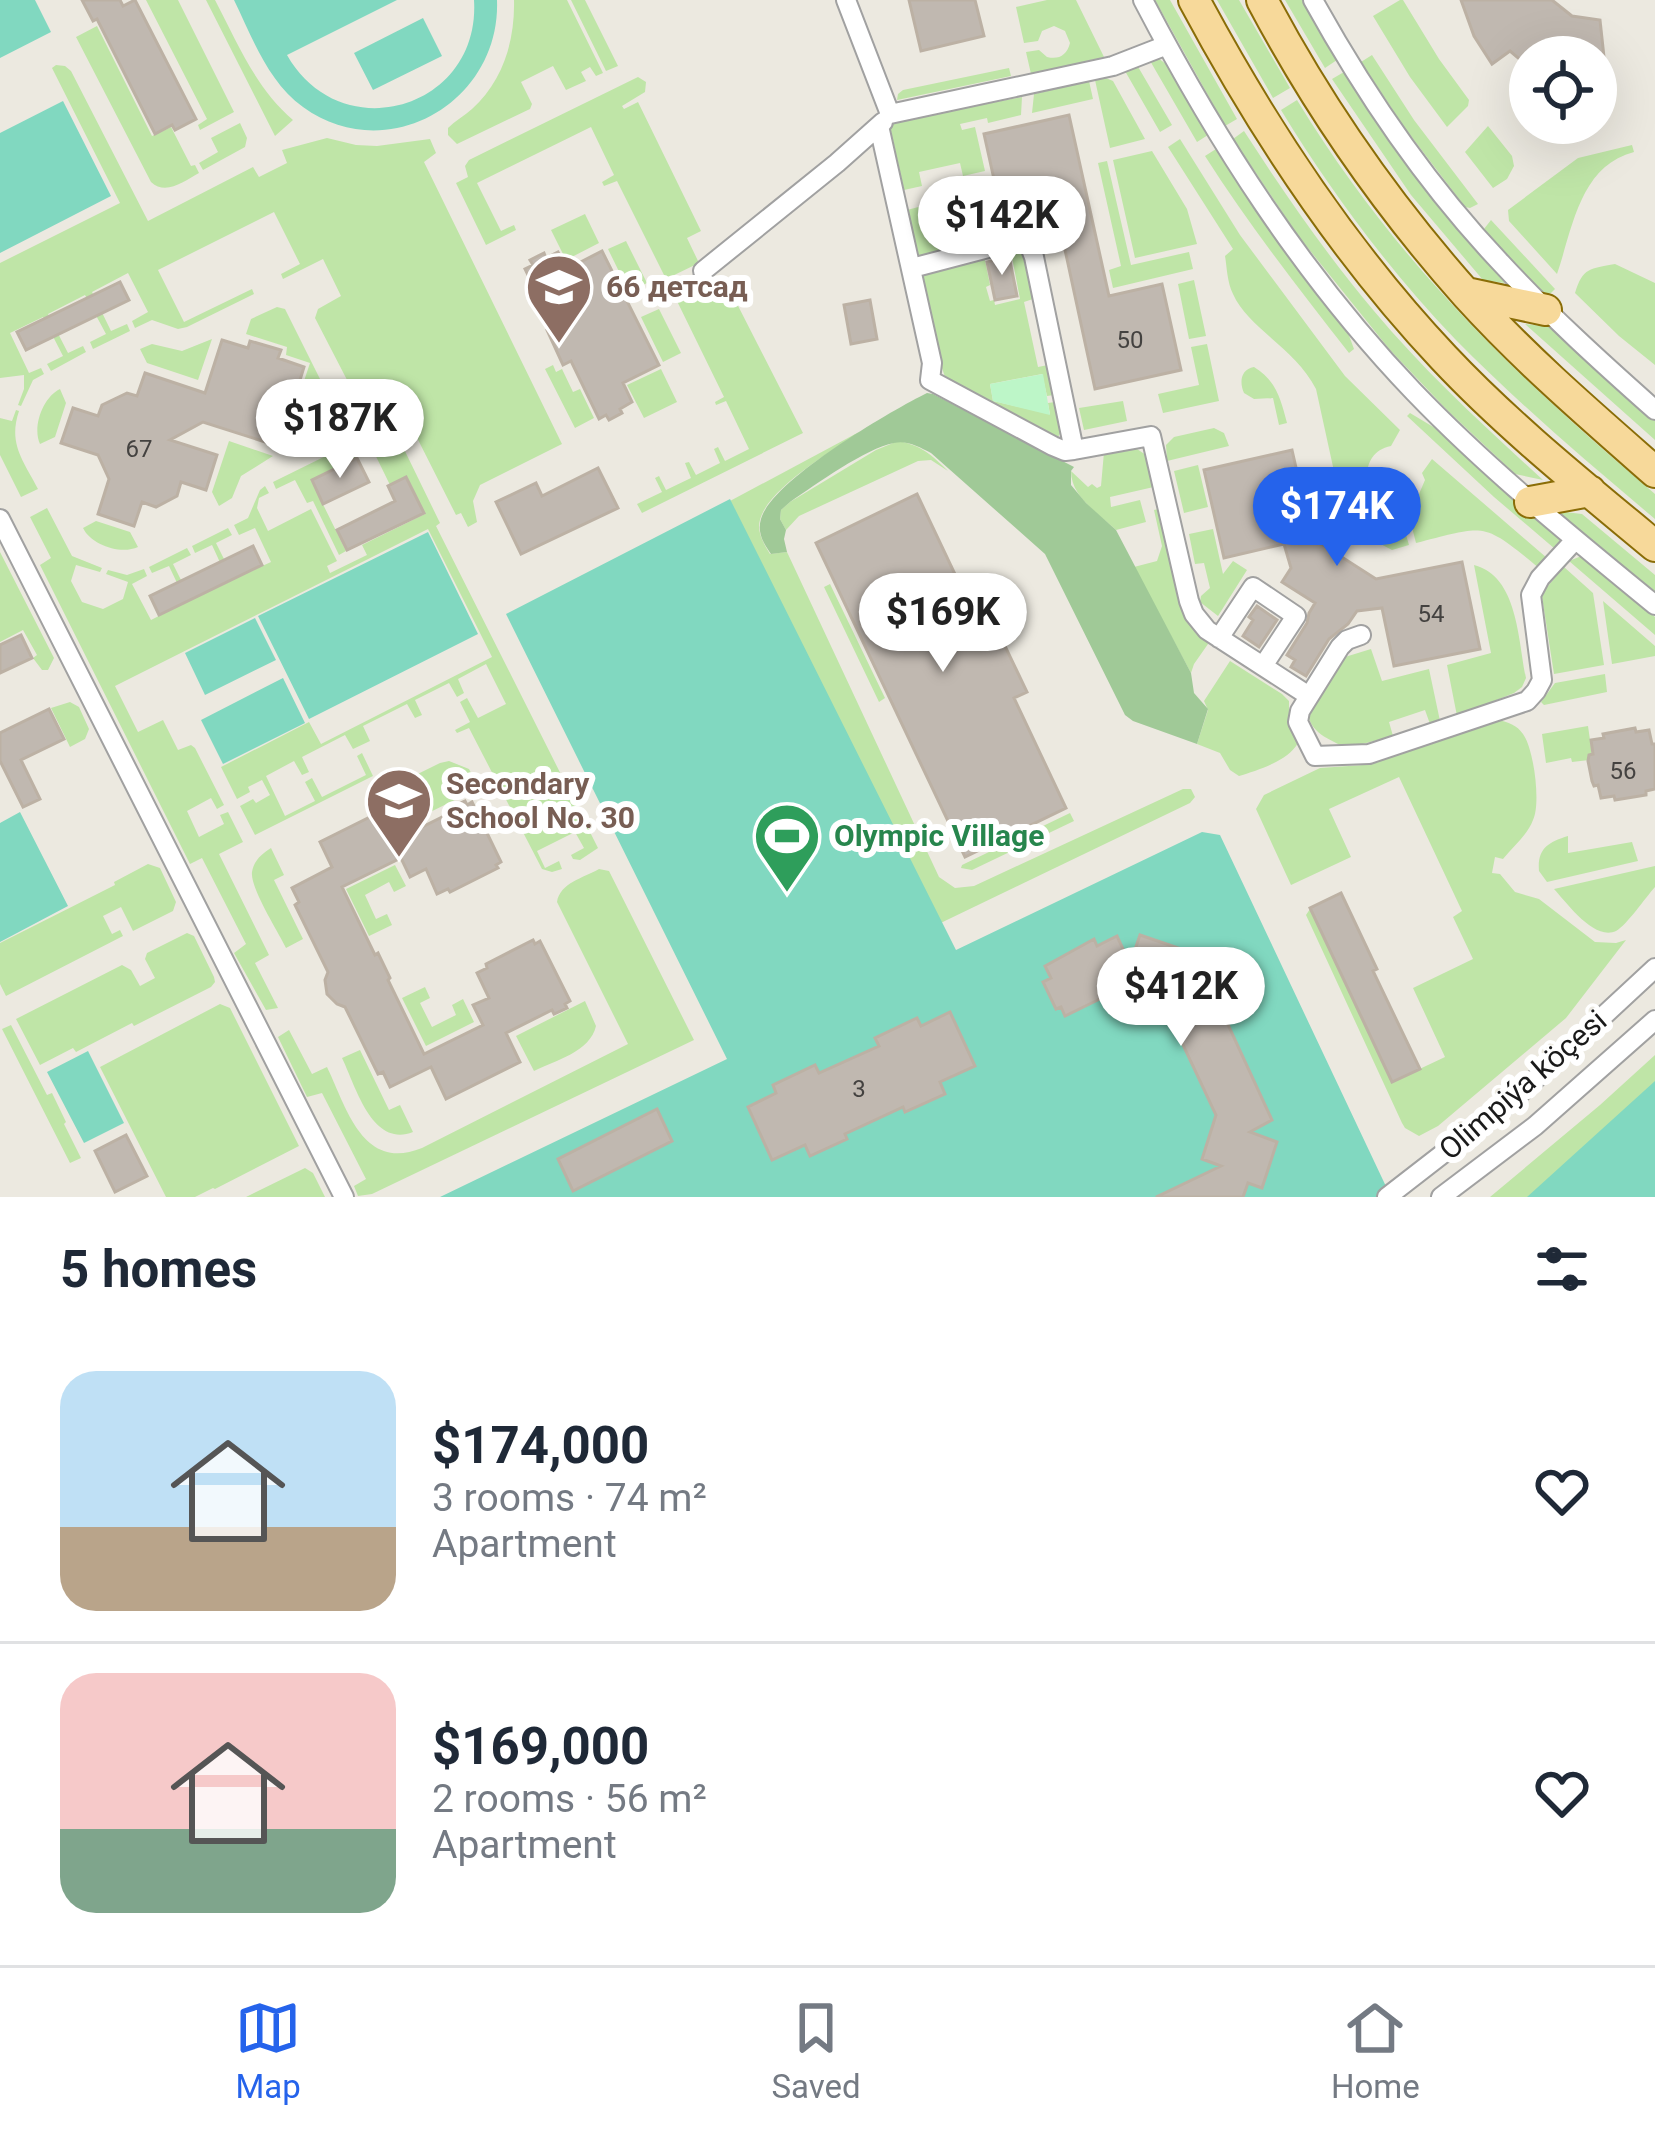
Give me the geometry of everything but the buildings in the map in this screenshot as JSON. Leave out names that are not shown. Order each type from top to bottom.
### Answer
[{"type":"main road","points":[[1194,0],[1281,152],[1383,289],[1476,390],[1655,545]]},
{"type":"main road","points":[[1262,0],[1309,85],[1360,160],[1466,293],[1550,379],[1655,472]]},
{"type":"main road","points":[[1466,293],[1546,310]]},
{"type":"main road","points":[[1530,502],[1590,491]]},
{"type":"street","points":[[846,0],[885,120],[932,363],[930,380],[1065,451],[1151,436],[1194,614],[1207,630],[1310,696]]},
{"type":"street","points":[[1143,0],[1243,175],[1328,293],[1412,390],[1530,502],[1655,605]]},
{"type":"street","points":[[1313,0],[1348,61],[1433,182],[1498,260],[1655,410]]},
{"type":"street","points":[[703,272],[838,164],[885,120],[1113,66],[1167,45]]},
{"type":"street","points":[[912,268],[1015,241],[1029,244],[1074,450]]},
{"type":"street","points":[[0,519],[344,1197]]},
{"type":"street","points":[[1361,635],[1340,647],[1300,711],[1298,722],[1315,756],[1369,754],[1527,700],[1542,680],[1531,595],[1540,578],[1576,540]]},
{"type":"street","points":[[1220,638],[1252,587],[1296,616],[1263,666]]},
{"type":"street","name":"Olimpiýa köçesi","points":[[1387,1197],[1516,1097],[1655,968]]},
{"type":"street","name":"Olimpiýa köçesi","points":[[1441,1197],[1550,1113],[1655,1020]]},
{"type":"green space","points":[[0,0],[35,0],[51,32],[0,58]]},
{"type":"green space","points":[[146,0],[178,0],[234,112],[200,130],[198,125],[207,119]]},
{"type":"green space","points":[[206,0],[215,0],[258,79],[293,120],[275,136]]},
{"type":"green space","points":[[234,0],[397,0],[287,55],[311,84],[340,102],[372,108],[403,104],[432,90],[455,68],[470,38],[474,0],[497,0],[493,36],[480,68],[460,95],[433,115],[402,127],[369,130],[336,124],[291,97],[262,58]]},
{"type":"green space","points":[[514,0],[567,0],[603,73],[596,76],[590,67],[581,72],[586,81],[566,90],[553,66],[521,82],[530,109],[457,144],[448,128],[483,98],[499,73],[509,45]]},
{"type":"green space","points":[[571,0],[585,0],[618,66],[606,71]]},
{"type":"green space","points":[[1076,0],[1104,57],[1031,74],[1026,52],[1039,50],[1047,57],[1059,57],[1070,43],[1065,31],[1054,26],[1042,31],[1038,41],[1024,43],[1016,7]]},
{"type":"green space","points":[[1155,0],[1170,0],[1237,119],[1225,126]]},
{"type":"green space","points":[[1217,0],[1239,0],[1290,88],[1273,98]]},
{"type":"green space","points":[[1285,0],[1302,0],[1337,60],[1325,68]]},
{"type":"green space","points":[[1400,0],[1469,100],[1447,127],[1373,16]]},
{"type":"green space","points":[[423,18],[442,56],[373,90],[354,53]]},
{"type":"green space","points":[[97,26],[152,136],[171,127],[199,173],[169,187],[151,182],[76,37]]},
{"type":"green space","points":[[1372,55],[1478,204],[1465,207],[1404,127],[1361,62]]},
{"type":"green space","points":[[1158,58],[1208,135],[1197,142],[1149,59]]},
{"type":"green space","points":[[1137,65],[1172,125],[1160,132],[1125,71]]},
{"type":"green space","points":[[52,68],[71,71],[148,221],[253,167],[259,177],[287,163],[282,150],[327,138],[377,146],[430,139],[436,153],[424,162],[562,444],[480,485],[473,501],[477,522],[468,527],[461,513],[456,515],[399,402],[372,413],[360,405],[315,318],[318,309],[341,296],[323,259],[283,279],[281,274],[300,264],[274,212],[158,270],[184,322],[252,289],[254,294],[187,327],[178,329],[152,320],[135,328],[132,321],[148,312],[128,273],[92,292],[111,331],[127,324],[130,331],[93,349],[90,342],[106,334],[85,295],[48,314],[68,353],[83,346],[86,352],[51,371],[47,364],[63,356],[43,317],[10,333],[29,373],[41,368],[44,374],[33,380],[18,405],[24,375],[0,378],[0,263],[120,203]]},
{"type":"green space","points":[[1009,68],[1011,76],[897,100],[903,90]]},
{"type":"green space","points":[[1344,72],[1423,186],[1505,283],[1483,280],[1411,195],[1332,79]]},
{"type":"green space","points":[[638,77],[646,82],[645,92],[622,106],[638,102],[701,231],[687,238],[699,263],[666,279],[617,181],[604,186],[602,182],[614,175],[591,127],[477,183],[501,231],[514,225],[516,230],[486,245],[456,183],[468,177],[465,166],[469,160]]},
{"type":"green space","points":[[1095,80],[1113,81],[1145,139],[1110,148]]},
{"type":"green space","points":[[1089,81],[1093,99],[1032,113],[1034,94]]},
{"type":"green space","points":[[1022,97],[1021,115],[960,124],[962,130],[975,127],[985,171],[963,176],[960,163],[919,172],[922,186],[904,190],[890,127],[893,122]]},
{"type":"green space","points":[[1297,100],[1374,213],[1459,312],[1655,494],[1655,519],[1503,386],[1407,286],[1341,200],[1281,110]]},
{"type":"green space","points":[[63,101],[111,196],[0,253],[0,133]]},
{"type":"green space","points":[[240,123],[247,138],[245,147],[203,170],[199,163],[218,152],[211,138]]},
{"type":"green space","points":[[1488,126],[1512,156],[1514,166],[1507,179],[1493,188],[1465,152]]},
{"type":"green space","points":[[1244,131],[1306,223],[1374,311],[1434,377],[1543,480],[1515,474],[1390,350],[1299,237],[1233,139]]},
{"type":"green space","points":[[1180,139],[1240,235],[1345,376],[1400,430],[1391,446],[1373,457],[1366,478],[1337,485],[1316,389],[1297,362],[1249,318],[1233,294],[1225,256],[1233,249],[1168,147]]},
{"type":"green space","points":[[1632,145],[1634,152],[1616,159],[1590,184],[1557,274],[1509,221],[1508,210],[1578,158]]},
{"type":"green space","points":[[1216,149],[1283,248],[1347,330],[1354,349],[1349,353],[1205,156]]},
{"type":"green space","points":[[1152,151],[1187,209],[1197,244],[1135,258],[1113,160]]},
{"type":"green space","points":[[1107,161],[1131,265],[1189,252],[1193,269],[1113,288],[1109,270],[1121,266],[1098,163]]},
{"type":"green space","points":[[989,191],[998,227],[1045,217],[1052,249],[1043,251],[1037,230],[921,257],[917,253],[907,210],[926,205],[929,216],[970,207],[968,196]]},
{"type":"green space","points":[[585,214],[599,243],[566,260],[551,230]]},
{"type":"green space","points":[[1491,220],[1555,289],[1551,293],[1543,293],[1486,232]]},
{"type":"green space","points":[[626,241],[647,283],[629,292],[608,249]]},
{"type":"green space","points":[[1010,247],[1023,248],[1036,298],[1024,302],[1038,367],[1048,365],[1054,395],[1047,396],[1042,374],[990,384],[993,401],[1050,414],[1048,403],[1055,402],[1058,437],[946,380],[942,368],[922,276],[925,271],[984,255],[990,301],[995,305],[1020,299]]},
{"type":"green space","points":[[1615,264],[1655,283],[1655,365],[1575,293],[1589,271]]},
{"type":"green space","points":[[1194,280],[1206,336],[1189,339],[1178,284]]},
{"type":"green space","points":[[708,281],[718,301],[732,294],[803,433],[642,513],[637,504],[662,492],[655,478],[659,476],[666,490],[691,478],[685,463],[689,462],[696,475],[720,463],[714,449],[718,447],[725,461],[749,449],[726,401],[716,405],[724,397],[675,297]]},
{"type":"green space","points":[[277,307],[285,309],[320,379],[302,387],[310,363],[286,355],[287,347],[246,334],[251,319]]},
{"type":"green space","points":[[659,309],[681,353],[663,362],[641,317]]},
{"type":"green space","points":[[1525,324],[1550,327],[1655,421],[1655,440]]},
{"type":"green space","points":[[212,339],[198,380],[147,363],[140,349],[152,344],[182,351]]},
{"type":"green space","points":[[1207,344],[1219,401],[1163,413],[1158,394],[1199,385],[1191,347]]},
{"type":"green space","points":[[553,365],[556,372],[562,369],[573,392],[580,389],[594,418],[575,428],[545,369]]},
{"type":"green space","points":[[1254,367],[1273,384],[1287,423],[1279,425],[1273,398],[1254,399],[1244,393],[1242,377]]},
{"type":"green space","points":[[661,369],[677,402],[644,418],[627,385]]},
{"type":"green space","points":[[1043,374],[1050,415],[993,401],[990,384]]},
{"type":"green space","points":[[324,387],[338,413],[336,423],[308,438],[288,431],[289,426],[299,428],[307,394]]},
{"type":"green space","points":[[60,389],[66,403],[55,437],[40,444],[41,413]]},
{"type":"green space","points":[[927,393],[1074,467],[1071,485],[1116,530],[1191,673],[1194,693],[1208,709],[1197,744],[1125,715],[1045,554],[931,453],[917,446],[899,442],[869,452],[790,502],[781,510],[780,519],[787,552],[771,554],[760,528],[769,503],[834,448]]},
{"type":"green space","points":[[1123,401],[1127,421],[1084,430],[1079,408]]},
{"type":"green space","points":[[16,410],[16,443],[38,489],[21,497],[0,455],[0,418],[12,421]]},
{"type":"green space","points":[[1410,413],[1435,428],[1562,541],[1555,549],[1407,416]]},
{"type":"green space","points":[[1214,428],[1224,433],[1229,446],[1167,461],[1166,445],[1174,437]]},
{"type":"green space","points":[[387,430],[400,441],[440,523],[436,526],[598,848],[580,860],[573,859],[571,855],[584,848],[575,832],[537,851],[545,868],[559,861],[562,869],[542,869],[469,728],[455,730],[470,722],[460,702],[467,698],[478,718],[506,704],[486,664],[458,679],[464,693],[457,697],[449,683],[415,700],[422,715],[415,718],[407,704],[363,726],[370,741],[353,749],[345,735],[302,757],[309,772],[302,775],[294,761],[266,776],[285,816],[315,801],[305,782],[312,778],[322,797],[366,775],[357,756],[362,753],[373,776],[255,835],[240,806],[270,795],[262,780],[237,799],[221,767],[309,722],[321,744],[492,657],[428,529],[115,686],[138,732],[163,720],[178,750],[195,748],[224,805],[217,809],[211,798],[187,811],[199,837],[224,824],[220,815],[228,812],[243,842],[219,854],[269,955],[255,963],[278,1008],[266,1010],[234,953],[246,944],[202,858],[190,864],[40,565],[51,558],[30,517],[47,508],[72,556],[102,568],[100,572],[76,565],[71,581],[82,602],[103,609],[123,599],[128,582],[106,574],[108,570],[127,575],[144,569],[147,576],[132,584],[151,620],[186,602],[169,566],[152,573],[149,567],[187,548],[191,555],[173,564],[191,600],[229,582],[212,545],[195,553],[192,546],[228,528],[232,535],[216,543],[234,579],[271,562],[255,528],[239,535],[234,525],[248,518],[265,486],[269,493],[259,498],[257,508],[268,531],[311,509],[337,561],[327,566],[330,573],[367,555],[362,545],[425,514],[407,477],[390,485],[367,438]]},
{"type":"green space","points":[[859,432],[784,486],[763,513],[759,530],[770,554],[787,552],[939,877],[955,888],[974,886],[1183,789],[1191,789],[1195,797],[895,945],[730,501]]},
{"type":"green space","points":[[229,441],[273,456],[241,476],[232,498],[219,506],[212,492]]},
{"type":"green space","points":[[898,441],[926,452],[948,471],[931,460],[918,461],[799,516],[786,530],[781,510],[790,502]]},
{"type":"green space","points":[[346,446],[357,457],[311,480],[346,551],[339,555],[313,501],[307,503],[295,480],[276,489],[273,482]]},
{"type":"green space","points":[[1134,447],[1149,457],[1158,486],[1110,497],[1111,507],[1140,500],[1146,522],[1116,530],[1080,497],[1071,471],[1088,487],[1097,488],[1104,452]]},
{"type":"green space","points":[[1432,459],[1547,558],[1539,568],[1483,531],[1416,543],[1408,500],[1419,494],[1425,480],[1422,473]]},
{"type":"green space","points":[[1198,465],[1208,507],[1184,513],[1174,471]]},
{"type":"green space","points":[[1368,486],[1377,495],[1356,530],[1346,524],[1339,493]]},
{"type":"green space","name":"Olympic Village","points":[[730,499],[956,950],[1202,832],[1220,835],[1391,1197],[440,1197],[727,1059],[506,614]]},
{"type":"green space","points":[[1387,501],[1397,503],[1409,545],[1392,550],[1367,537]]},
{"type":"green space","points":[[1163,508],[1208,644],[1191,673],[1134,567],[1157,561],[1162,546],[1154,510]]},
{"type":"green space","points":[[1556,511],[1582,514],[1655,575],[1655,593]]},
{"type":"green space","points":[[96,521],[130,532],[138,547],[123,550],[99,544],[83,528]]},
{"type":"green space","points":[[1213,529],[1223,574],[1233,561],[1247,570],[1218,616],[1200,602],[1210,588],[1204,563],[1195,564],[1189,534]]},
{"type":"green space","points":[[428,532],[478,634],[309,719],[258,616]]},
{"type":"green space","points":[[0,552],[54,658],[48,670],[42,670],[33,658],[37,655],[23,630],[0,642]]},
{"type":"green space","points":[[1585,557],[1655,617],[1655,635],[1569,561]]},
{"type":"green space","points":[[1474,565],[1489,571],[1508,596],[1526,678],[1514,693],[1457,716],[1447,665],[1491,653]]},
{"type":"green space","points":[[1564,567],[1593,593],[1604,665],[1554,674],[1542,597]]},
{"type":"green space","points":[[830,584],[885,698],[879,702],[824,587]]},
{"type":"green space","points":[[1603,601],[1655,646],[1655,656],[1612,664]]},
{"type":"green space","points":[[255,618],[276,660],[205,695],[185,653]]},
{"type":"green space","points":[[1371,649],[1382,681],[1429,669],[1440,721],[1430,724],[1425,710],[1389,722],[1393,736],[1347,748],[1316,730],[1308,711],[1345,657]]},
{"type":"green space","points":[[1230,661],[1289,701],[1289,724],[1298,743],[1280,760],[1239,776],[1220,753],[1197,744],[1208,710],[1204,701]]},
{"type":"green space","points":[[1605,674],[1607,692],[1541,702],[1555,683]]},
{"type":"green space","points":[[283,678],[305,723],[223,764],[201,720]]},
{"type":"green space","points":[[70,702],[79,707],[89,729],[85,739],[70,747],[51,708]]},
{"type":"green space","points":[[1498,720],[1515,726],[1527,741],[1536,802],[1527,831],[1503,859],[1495,857],[1492,873],[1500,874],[1515,892],[1539,899],[1595,942],[1626,940],[1566,1018],[1438,1126],[1419,1136],[1402,1123],[1306,915],[1310,909],[1392,1082],[1445,1057],[1413,988],[1473,959],[1453,917],[1462,911],[1399,777],[1329,809],[1351,857],[1291,885],[1256,809],[1264,795],[1320,768],[1363,765]]},
{"type":"green space","points":[[1588,726],[1589,760],[1546,763],[1542,734]]},
{"type":"green space","points":[[449,761],[469,769],[479,788],[408,823],[395,797],[371,808],[367,799]]},
{"type":"green space","points":[[20,812],[68,906],[0,942],[0,823]]},
{"type":"green space","points":[[1070,813],[1074,821],[972,870],[961,868],[962,865]]},
{"type":"green space","points":[[1568,836],[1568,853],[1632,842],[1638,861],[1547,882],[1539,871],[1542,852]]},
{"type":"green space","points":[[271,848],[284,875],[274,880],[303,939],[286,948],[253,879],[255,864]]},
{"type":"green space","points":[[148,864],[160,868],[176,902],[173,911],[133,931],[121,907],[103,916],[112,934],[120,930],[123,936],[6,996],[0,984],[0,943]]},
{"type":"green space","points":[[395,865],[406,886],[394,892],[389,882],[365,895],[376,919],[387,914],[392,925],[369,936],[346,889]]},
{"type":"green space","points":[[1655,866],[1655,887],[1631,917],[1608,933],[1590,926],[1554,889]]},
{"type":"green space","points":[[599,869],[609,871],[694,1040],[372,1194],[358,1196],[354,1186],[366,1179],[322,1093],[307,1097],[278,1037],[289,1030],[312,1074],[327,1067],[350,1117],[371,1144],[402,1153],[422,1148],[628,1044],[557,902],[567,886]]},
{"type":"green space","points":[[187,933],[194,936],[214,977],[211,987],[40,1065],[16,1019],[122,965],[140,986],[155,978],[145,959],[147,953]]},
{"type":"green space","points":[[425,987],[430,998],[420,1003],[432,1027],[456,1015],[452,1005],[463,999],[474,1022],[426,1046],[402,998]]},
{"type":"green space","points":[[585,1001],[596,1026],[593,1035],[571,1054],[534,1071],[516,1036]]},
{"type":"green space","points":[[220,1004],[230,1008],[299,1146],[195,1197],[166,1197],[100,1067]]},
{"type":"green space","points":[[11,1025],[47,1095],[52,1093],[81,1158],[70,1163],[2,1029]]},
{"type":"green space","points":[[360,1050],[389,1110],[400,1105],[413,1132],[387,1131],[367,1112],[342,1058]]},
{"type":"green space","points":[[88,1051],[124,1123],[84,1143],[47,1072]]},
{"type":"green space","points":[[1655,1055],[1655,1131],[1542,1197],[1490,1197],[1600,1105]]},
{"type":"green space","points":[[1655,1081],[1655,1197],[1527,1197]]},
{"type":"green space","points":[[305,1168],[313,1173],[325,1197],[246,1197]]},
{"type":"place","name":"66 детсад","points":[[559,346]]},
{"type":"place","name":"Secondary School No. 30","points":[[399,860]]},
{"type":"place","name":"Olympic Village","points":[[787,895]]}]
